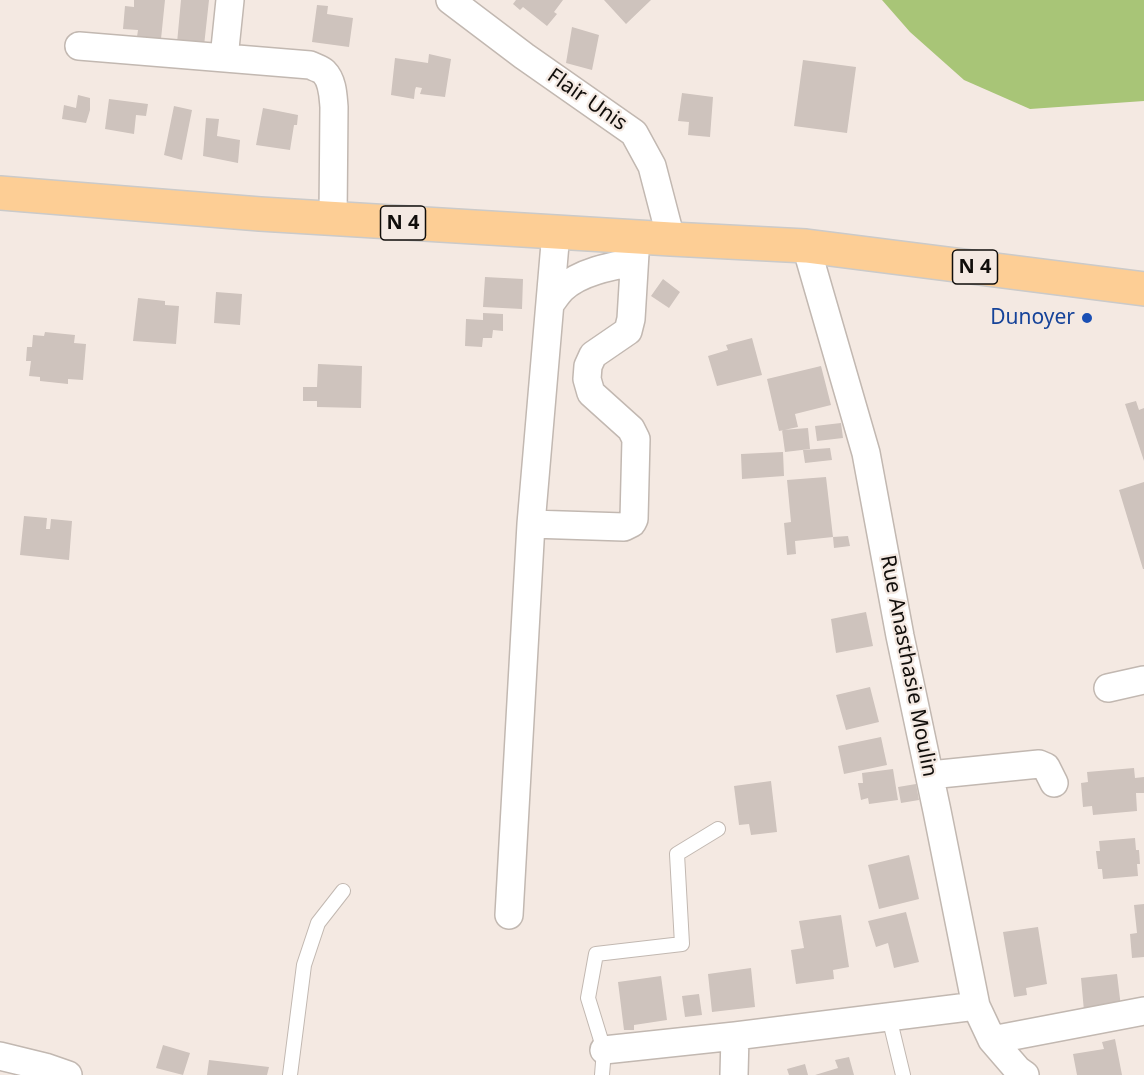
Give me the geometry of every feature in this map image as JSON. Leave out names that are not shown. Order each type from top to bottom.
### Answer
[{"type":"main road","name":"N 4","points":[[0,193],[237,213],[556,232],[635,250],[671,239],[806,246],[1144,289]]},
{"type":"street","points":[[224,58],[230,0]]},
{"type":"street","name":"Flair Unis","points":[[450,0],[524,56],[634,133],[652,166],[671,239]]},
{"type":"street","points":[[79,46],[310,65],[323,72],[333,92],[333,218]]},
{"type":"street","points":[[509,915],[531,524],[556,232]]},
{"type":"street","name":"Rue Anasthasie Moulin","points":[[806,246],[866,453],[900,636],[976,1006],[992,1040],[1025,1075]]},
{"type":"street","points":[[550,303],[564,287],[591,273],[609,267],[635,250]]},
{"type":"street","points":[[531,524],[624,527],[632,523],[634,519],[636,439],[631,429],[591,393],[587,379],[588,366],[593,356],[628,331],[632,319],[635,250]]},
{"type":"street","points":[[1108,688],[1144,680]]},
{"type":"street","points":[[930,775],[1039,764],[1046,767],[1054,783]]},
{"type":"street","points":[[603,1063],[735,1036],[976,1006]]},
{"type":"street","points":[[992,1040],[1144,1011]]},
{"type":"street","points":[[734,1075],[735,1036]]},
{"type":"street","points":[[0,1056],[68,1075]]},
{"type":"lane","points":[[603,1063],[588,998],[596,954],[682,944],[677,854],[718,829]]},
{"type":"lane","points":[[290,1075],[304,964],[318,923],[343,891]]},
{"type":"lane","points":[[889,1017],[903,1075]]},
{"type":"green space","points":[[882,0],[1144,0],[1144,101],[1030,109],[964,80],[910,32]]},
{"type":"building","points":[[134,0],[165,0],[161,39],[137,37],[138,30],[123,29],[125,6],[134,7]]},
{"type":"building","points":[[181,0],[209,0],[204,46],[177,43]]},
{"type":"building","points":[[516,0],[563,0],[554,12],[557,14],[547,26],[523,7],[520,10],[513,4]]},
{"type":"building","points":[[604,0],[651,0],[626,24]]},
{"type":"building","points":[[317,5],[328,6],[327,14],[353,18],[349,47],[312,42]]},
{"type":"building","points":[[572,27],[599,35],[592,70],[566,63]]},
{"type":"building","points":[[429,54],[451,59],[445,97],[420,94],[422,88],[416,87],[414,99],[391,95],[395,58],[428,63]]},
{"type":"building","points":[[803,60],[856,67],[847,133],[794,126]]},
{"type":"building","points":[[682,93],[713,97],[710,137],[688,135],[689,122],[678,121]]},
{"type":"building","points":[[78,95],[90,98],[90,110],[86,123],[62,119],[64,105],[76,108]]},
{"type":"building","points":[[109,99],[148,104],[146,116],[136,115],[134,134],[105,129]]},
{"type":"building","points":[[174,106],[192,110],[182,160],[164,155]]},
{"type":"building","points":[[263,108],[298,115],[290,150],[256,145]]},
{"type":"building","points":[[206,118],[219,119],[217,136],[240,140],[238,163],[203,156]]},
{"type":"building","points":[[485,277],[523,279],[522,309],[483,307]]},
{"type":"building","points":[[663,279],[680,292],[669,308],[651,296]]},
{"type":"building","points":[[216,292],[242,294],[240,325],[214,323]]},
{"type":"building","points":[[138,298],[165,301],[165,305],[179,306],[176,344],[133,341]]},
{"type":"building","points":[[483,313],[503,314],[503,331],[493,330],[492,338],[483,338],[482,347],[465,346],[466,319],[483,320]]},
{"type":"building","points":[[45,332],[75,335],[74,343],[86,344],[83,380],[68,379],[68,384],[40,381],[40,377],[29,376],[31,361],[26,361],[27,347],[32,347],[33,335],[44,336]]},
{"type":"building","points":[[752,338],[762,375],[717,386],[708,356],[728,350],[726,345]]},
{"type":"building","points":[[318,364],[362,366],[361,408],[317,407],[317,401],[303,401],[303,387],[317,387]]},
{"type":"building","points":[[821,366],[831,405],[795,414],[798,427],[779,431],[767,379]]},
{"type":"building","points":[[1136,401],[1139,410],[1144,408],[1144,461],[1125,404]]},
{"type":"building","points":[[841,423],[843,438],[817,441],[815,426]]},
{"type":"building","points":[[808,428],[810,449],[785,452],[782,430]]},
{"type":"building","points":[[830,448],[832,460],[805,463],[803,450]]},
{"type":"building","points":[[783,452],[784,476],[742,479],[741,454]]},
{"type":"building","points":[[826,477],[833,537],[795,541],[796,554],[787,555],[784,523],[791,522],[787,480]]},
{"type":"building","points":[[1144,482],[1144,569],[1143,569],[1119,490]]},
{"type":"building","points":[[24,516],[47,518],[46,529],[50,529],[51,519],[72,521],[69,560],[20,555]]},
{"type":"building","points":[[848,536],[850,546],[834,548],[833,537]]},
{"type":"building","points":[[866,612],[873,646],[836,653],[831,619]]},
{"type":"building","points":[[870,687],[879,722],[846,730],[836,695]]},
{"type":"building","points":[[881,737],[887,765],[844,774],[838,746]]},
{"type":"building","points":[[1134,768],[1135,778],[1144,777],[1144,793],[1136,793],[1137,811],[1093,815],[1092,806],[1083,807],[1081,783],[1088,782],[1087,772]]},
{"type":"building","points":[[893,769],[898,800],[869,804],[868,798],[861,800],[858,783],[863,783],[862,773]]},
{"type":"building","points":[[771,781],[777,832],[751,835],[749,824],[739,825],[734,786]]},
{"type":"building","points":[[916,784],[919,800],[901,803],[898,787]]},
{"type":"building","points":[[1135,838],[1136,850],[1139,850],[1138,876],[1103,879],[1102,869],[1098,869],[1096,851],[1100,851],[1099,841]]},
{"type":"building","points":[[909,855],[919,899],[879,909],[868,865]]},
{"type":"building","points":[[1144,904],[1144,957],[1132,958],[1130,934],[1137,933],[1134,905]]},
{"type":"building","points":[[906,912],[919,962],[894,968],[888,943],[876,947],[868,921]]},
{"type":"building","points":[[841,915],[849,967],[833,970],[834,979],[796,984],[791,950],[804,948],[799,921]]},
{"type":"building","points":[[1038,927],[1047,984],[1026,988],[1027,995],[1014,997],[1003,932]]},
{"type":"building","points":[[751,968],[755,1007],[712,1012],[708,974]]},
{"type":"building","points":[[1117,974],[1121,1007],[1084,1011],[1081,978]]},
{"type":"building","points":[[661,976],[667,1020],[634,1025],[634,1030],[624,1030],[618,982]]},
{"type":"building","points":[[699,994],[702,1015],[685,1017],[682,996]]},
{"type":"building","points":[[1115,1039],[1122,1075],[1077,1075],[1073,1054],[1104,1049],[1102,1042]]},
{"type":"building","points":[[163,1045],[190,1053],[183,1075],[156,1068]]},
{"type":"building","points":[[849,1057],[854,1075],[815,1075],[838,1068],[835,1060]]},
{"type":"building","points":[[209,1060],[269,1067],[267,1075],[207,1075]]},
{"type":"building","points":[[805,1064],[808,1075],[789,1075],[787,1069]]},
{"type":"place","name":"Dunoyer","points":[[1087,318]]}]
